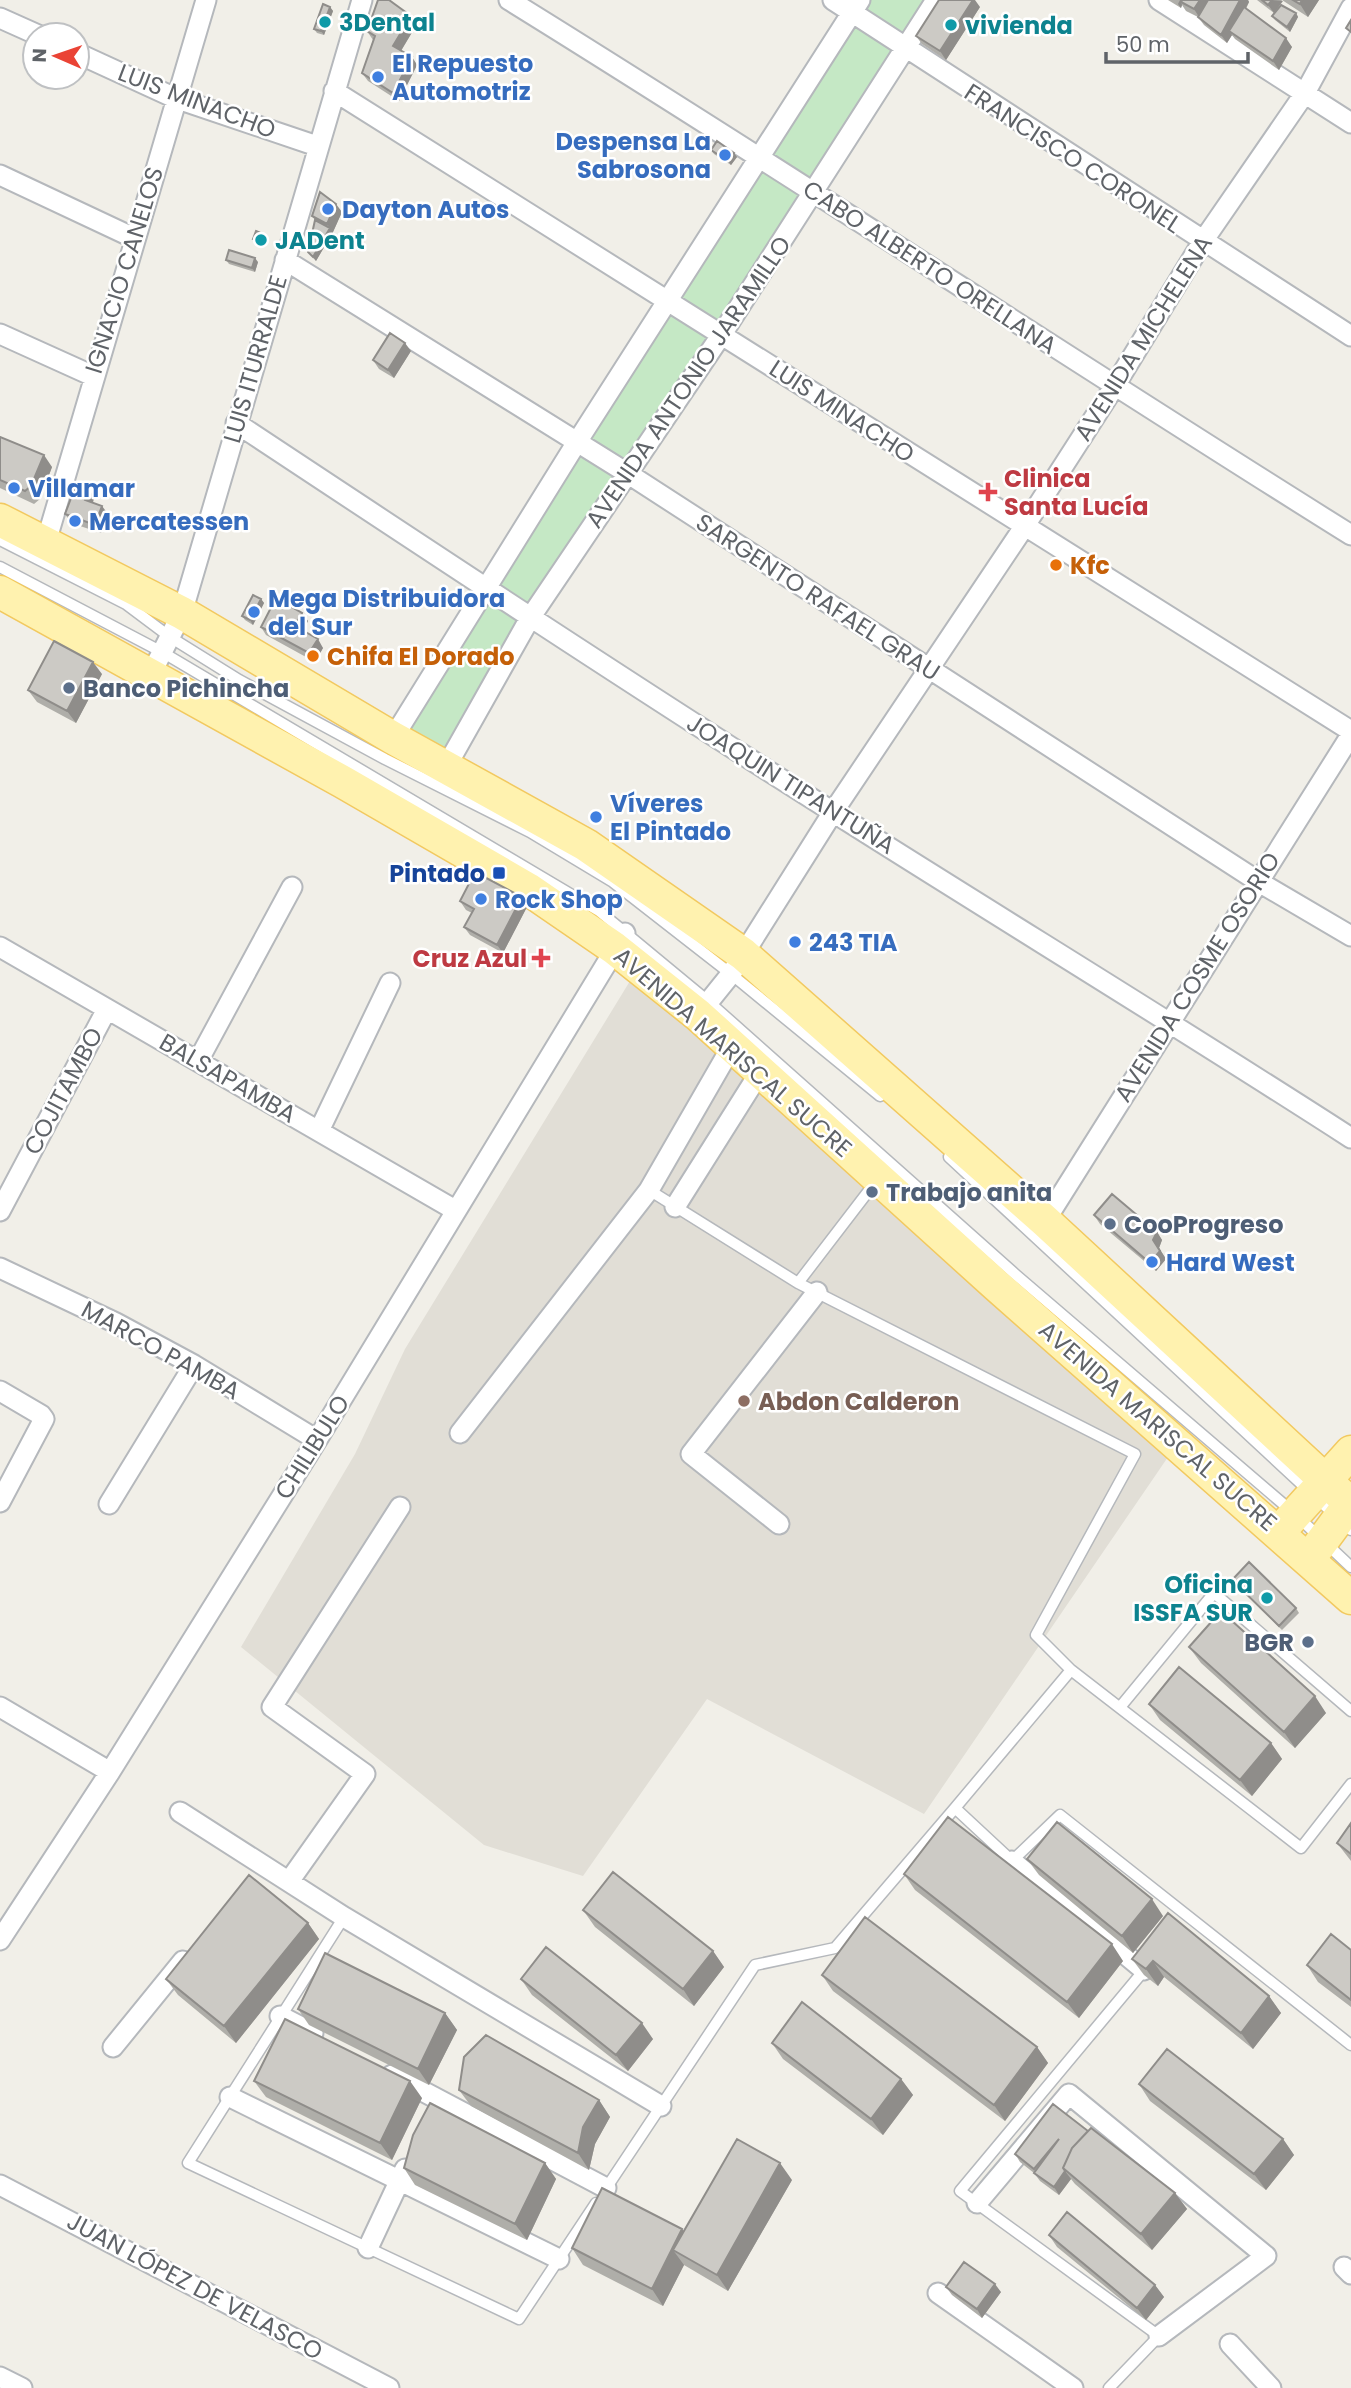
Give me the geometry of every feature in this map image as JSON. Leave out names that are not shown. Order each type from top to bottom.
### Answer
[{"type":"main road","name":"AVENIDA MARISCAL SUCRE","points":[[0,520],[46,542],[166,644],[528,890],[619,940],[703,1008],[732,1046],[878,1179],[1303,1505],[1339,1523]]},
{"type":"main road","name":"AVENIDA MARISCAL SUCRE","points":[[0,592],[166,644],[393,738],[586,845],[737,964],[1045,1221],[1303,1505],[1339,1523]]},
{"type":"main road","points":[[1303,1505],[1351,1452]]},
{"type":"main road","name":"AVENIDA MARISCAL SUCRE","points":[[1339,1523],[1351,1598]]},
{"type":"street","name":"IGNACIO CANELOS","points":[[46,542],[206,0]]},
{"type":"street","name":"LUIS ITURRALDE","points":[[166,644],[236,423],[362,0]]},
{"type":"street","name":"CABO ALBERTO ORELLANA","points":[[509,0],[759,155],[1114,387],[1351,535]]},
{"type":"street","name":"FRANCISCO CORONEL","points":[[833,0],[856,6],[905,49],[1351,336]]},
{"type":"street","name":"AVENIDA ANTONIO JARAMILLO","points":[[446,767],[530,618],[722,334],[936,0]]},
{"type":"street","points":[[1159,0],[1351,123]]},
{"type":"street","points":[[393,738],[577,442],[856,6]]},
{"type":"street","name":"AVENIDA MICHELENA","points":[[703,1008],[737,964],[833,812],[1024,527],[1203,241],[1305,93],[1351,8]]},
{"type":"street","points":[[0,18],[21,27]]},
{"type":"street","name":"LUIS MINACHO","points":[[91,59],[175,98],[317,146]]},
{"type":"street","name":"LUIS MINACHO","points":[[334,91],[1351,733]]},
{"type":"street","points":[[0,175],[134,238]]},
{"type":"street","name":"SARGENTO RAFAEL GRAU","points":[[285,260],[627,473],[1259,882],[1351,936]]},
{"type":"street","points":[[0,334],[93,376]]},
{"type":"street","name":"JOAQUIN TIPANTUÑA","points":[[236,423],[530,618],[1351,1138]]},
{"type":"street","name":"AVENIDA COSME OSORIO","points":[[1045,1221],[1168,1020],[1259,882],[1351,733]]},
{"type":"street","points":[[198,1061],[292,887]]},
{"type":"street","name":"CHILIBULO","points":[[0,1940],[110,1772],[317,1440],[619,940]]},
{"type":"street","name":"BALSAPAMBA","points":[[0,947],[455,1210]]},
{"type":"street","points":[[319,1130],[390,983]]},
{"type":"street","name":"COJITAMBO","points":[[0,1211],[107,1009]]},
{"type":"street","points":[[460,1433],[649,1190],[732,1046]]},
{"type":"street","points":[[675,1207],[760,1072]]},
{"type":"street","name":"MARCO PAMBA","points":[[0,1268],[116,1323],[194,1365],[317,1440]]},
{"type":"street","points":[[779,1524],[691,1454],[817,1292]]},
{"type":"street","points":[[108,1504],[194,1365]]},
{"type":"street","points":[[0,1391],[44,1419],[0,1502]]},
{"type":"street","points":[[290,1880],[365,1774],[272,1707],[400,1507]]},
{"type":"street","points":[[0,1707],[110,1772]]},
{"type":"street","points":[[180,1812],[264,1863],[344,1917],[661,2106]]},
{"type":"street","points":[[1012,1861],[1148,1964]]},
{"type":"street","points":[[249,1881],[264,1863]]},
{"type":"street","points":[[113,2047],[192,1951]]},
{"type":"street","points":[[280,2016],[328,2041]]},
{"type":"street","points":[[377,2067],[435,2105],[607,2188]]},
{"type":"street","points":[[977,2203],[1069,2095],[1266,2256],[1159,2336]]},
{"type":"street","points":[[230,2097],[559,2259]]},
{"type":"street","points":[[368,2248],[414,2148]]},
{"type":"street","name":"JUAN LÓPEZ DE VELASCO","points":[[0,2185],[389,2388]]},
{"type":"street","points":[[938,2293],[1073,2388]]},
{"type":"street","points":[[1230,2344],[1270,2388]]},
{"type":"street","points":[[0,2376],[22,2388]]},
{"type":"lane","points":[[0,540],[126,604],[166,644]]},
{"type":"lane","points":[[0,567],[239,680],[360,746],[530,832],[737,964],[891,1105]]},
{"type":"lane","points":[[703,1008],[1016,1275],[1303,1505]]},
{"type":"lane","points":[[943,1151],[1303,1505]]},
{"type":"lane","points":[[798,1283],[878,1179]]},
{"type":"lane","points":[[649,1190],[798,1283],[1135,1454],[1036,1636],[1071,1670],[1121,1706],[1301,1848],[1351,1784]]},
{"type":"lane","points":[[1339,1523],[1351,1567]]},
{"type":"lane","points":[[1121,1706],[1214,1593],[1351,1711]]},
{"type":"lane","points":[[344,1917],[188,2163],[519,2319],[755,1965],[835,1948],[1071,1670]]},
{"type":"lane","points":[[955,1808],[1012,1861],[1060,1815],[1351,2045]]},
{"type":"lane","points":[[1177,1925],[1185,1914]]},
{"type":"lane","points":[[1109,2388],[1159,2336],[960,2191],[1148,1964]]},
{"type":"shaded area","name":"Abdon Calderon","points":[[630,981],[760,1072],[1168,1457],[924,1814],[707,1699],[583,1876],[484,1845],[241,1647],[355,1454],[405,1349]]},
{"type":"green space","points":[[860,0],[936,0],[446,767],[393,738]]},
{"type":"building","points":[[378,0],[389,0],[411,16],[393,46],[412,57],[393,93],[362,73],[375,36],[367,31]]},
{"type":"building","points":[[939,0],[973,0],[940,51],[916,36]]},
{"type":"building","points":[[1200,0],[1194,9],[1181,2]]},
{"type":"building","points":[[1208,0],[1240,0],[1221,35],[1198,17]]},
{"type":"building","points":[[323,4],[330,7],[321,31],[314,29]]},
{"type":"building","points":[[1281,5],[1296,13],[1287,27],[1272,16]]},
{"type":"building","points":[[1244,7],[1286,38],[1273,61],[1229,31]]},
{"type":"building","points":[[717,141],[734,153],[728,161],[711,150]]},
{"type":"building","points":[[320,192],[336,204],[327,224],[312,216]]},
{"type":"building","points":[[315,220],[330,228],[313,257],[308,252]]},
{"type":"building","points":[[256,231],[263,234],[260,241],[253,239]]},
{"type":"building","points":[[229,250],[255,258],[252,268],[226,260]]},
{"type":"building","points":[[390,333],[405,343],[388,370],[373,360]]},
{"type":"building","points":[[0,437],[44,455],[31,486],[25,491],[0,480]]},
{"type":"building","points":[[76,485],[89,489],[85,500],[102,506],[95,525],[65,514]]},
{"type":"building","points":[[253,595],[261,599],[250,620],[242,616]]},
{"type":"building","points":[[276,598],[302,613],[295,626],[318,639],[309,653],[261,627]]},
{"type":"building","name":"Banco Pichincha","points":[[54,641],[93,662],[67,711],[28,690]]},
{"type":"building","points":[[475,872],[522,897],[497,945],[464,927],[474,909],[460,901]]},
{"type":"building","points":[[1112,1194],[1157,1232],[1153,1240],[1160,1251],[1150,1263],[1094,1215]]},
{"type":"building","name":"Oficina ISSFA SUR","points":[[1249,1562],[1296,1608],[1279,1626],[1232,1580]]},
{"type":"building","points":[[1221,1611],[1315,1696],[1284,1732],[1189,1647]]},
{"type":"building","points":[[1179,1667],[1271,1743],[1240,1780],[1149,1704]]},
{"type":"building","points":[[948,1817],[1112,1944],[1067,2002],[904,1874]]},
{"type":"building","points":[[1057,1822],[1152,1899],[1122,1936],[1027,1859]]},
{"type":"building","points":[[1351,1823],[1351,1854],[1337,1843]]},
{"type":"building","points":[[613,1872],[713,1951],[683,1989],[583,1910]]},
{"type":"building","points":[[249,1875],[308,1923],[224,2026],[166,1979]]},
{"type":"building","points":[[1168,1913],[1269,1996],[1241,2033],[1153,1961],[1146,1969],[1132,1959]]},
{"type":"building","points":[[865,1917],[1037,2047],[994,2105],[822,1975]]},
{"type":"building","points":[[1331,1934],[1351,1950],[1351,2000],[1307,1965]]},
{"type":"building","points":[[546,1947],[642,2023],[616,2055],[521,1979]]},
{"type":"building","points":[[325,1953],[445,2013],[418,2069],[298,2009]]},
{"type":"building","points":[[802,2002],[901,2079],[871,2119],[772,2043]]},
{"type":"building","points":[[285,2019],[410,2081],[380,2143],[254,2081]]},
{"type":"building","points":[[486,2035],[599,2100],[583,2127],[578,2153],[459,2090],[464,2057]]},
{"type":"building","points":[[1167,2049],[1283,2139],[1254,2174],[1139,2084]]},
{"type":"building","points":[[430,2103],[545,2163],[515,2224],[404,2168],[413,2135]]},
{"type":"building","points":[[1053,2104],[1088,2131],[1072,2148],[1063,2168],[1065,2171],[1054,2187],[1034,2173],[1059,2139],[1034,2169],[1015,2154]]},
{"type":"building","points":[[1091,2128],[1175,2193],[1141,2234],[1063,2168],[1072,2148]]},
{"type":"building","points":[[737,2139],[780,2163],[717,2275],[673,2250]]},
{"type":"building","points":[[602,2188],[682,2229],[652,2289],[572,2248]]},
{"type":"building","points":[[1067,2212],[1155,2285],[1137,2308],[1049,2235]]},
{"type":"building","points":[[964,2262],[995,2284],[977,2309],[946,2287]]},
{"type":"place","name":"3Dental","points":[[325,22]]},
{"type":"place","name":"vivienda","points":[[951,25]]},
{"type":"place","name":"El Repuesto Automotriz","points":[[378,77]]},
{"type":"place","name":"Despensa La Sabrosona","points":[[725,155]]},
{"type":"place","name":"Dayton Autos","points":[[328,209]]},
{"type":"place","name":"JADent","points":[[261,240]]},
{"type":"place","name":"Villamar","points":[[14,488]]},
{"type":"place","name":"Clinica Santa Lucía","points":[[988,492]]},
{"type":"place","name":"Mercatessen","points":[[75,521]]},
{"type":"place","name":"Kfc","points":[[1056,565]]},
{"type":"place","name":"Mega Distribuidora del Sur","points":[[254,612]]},
{"type":"place","name":"Chifa El Dorado","points":[[313,656]]},
{"type":"place","name":"Banco Pichincha","points":[[69,688]]},
{"type":"place","name":"Víveres El Pintado","points":[[596,817]]},
{"type":"place","name":"Pintado","points":[[499,873]]},
{"type":"place","name":"Rock Shop","points":[[481,899]]},
{"type":"place","name":"243 TIA","points":[[795,942]]},
{"type":"place","name":"Cruz Azul","points":[[541,958]]},
{"type":"place","name":"Trabajo anita","points":[[872,1192]]},
{"type":"place","name":"CooProgreso","points":[[1110,1224]]},
{"type":"place","name":"Hard West","points":[[1152,1262]]},
{"type":"place","name":"Abdon Calderon","points":[[744,1401]]},
{"type":"place","name":"Oficina ISSFA SUR","points":[[1267,1598]]},
{"type":"place","name":"BGR","points":[[1308,1642]]}]
